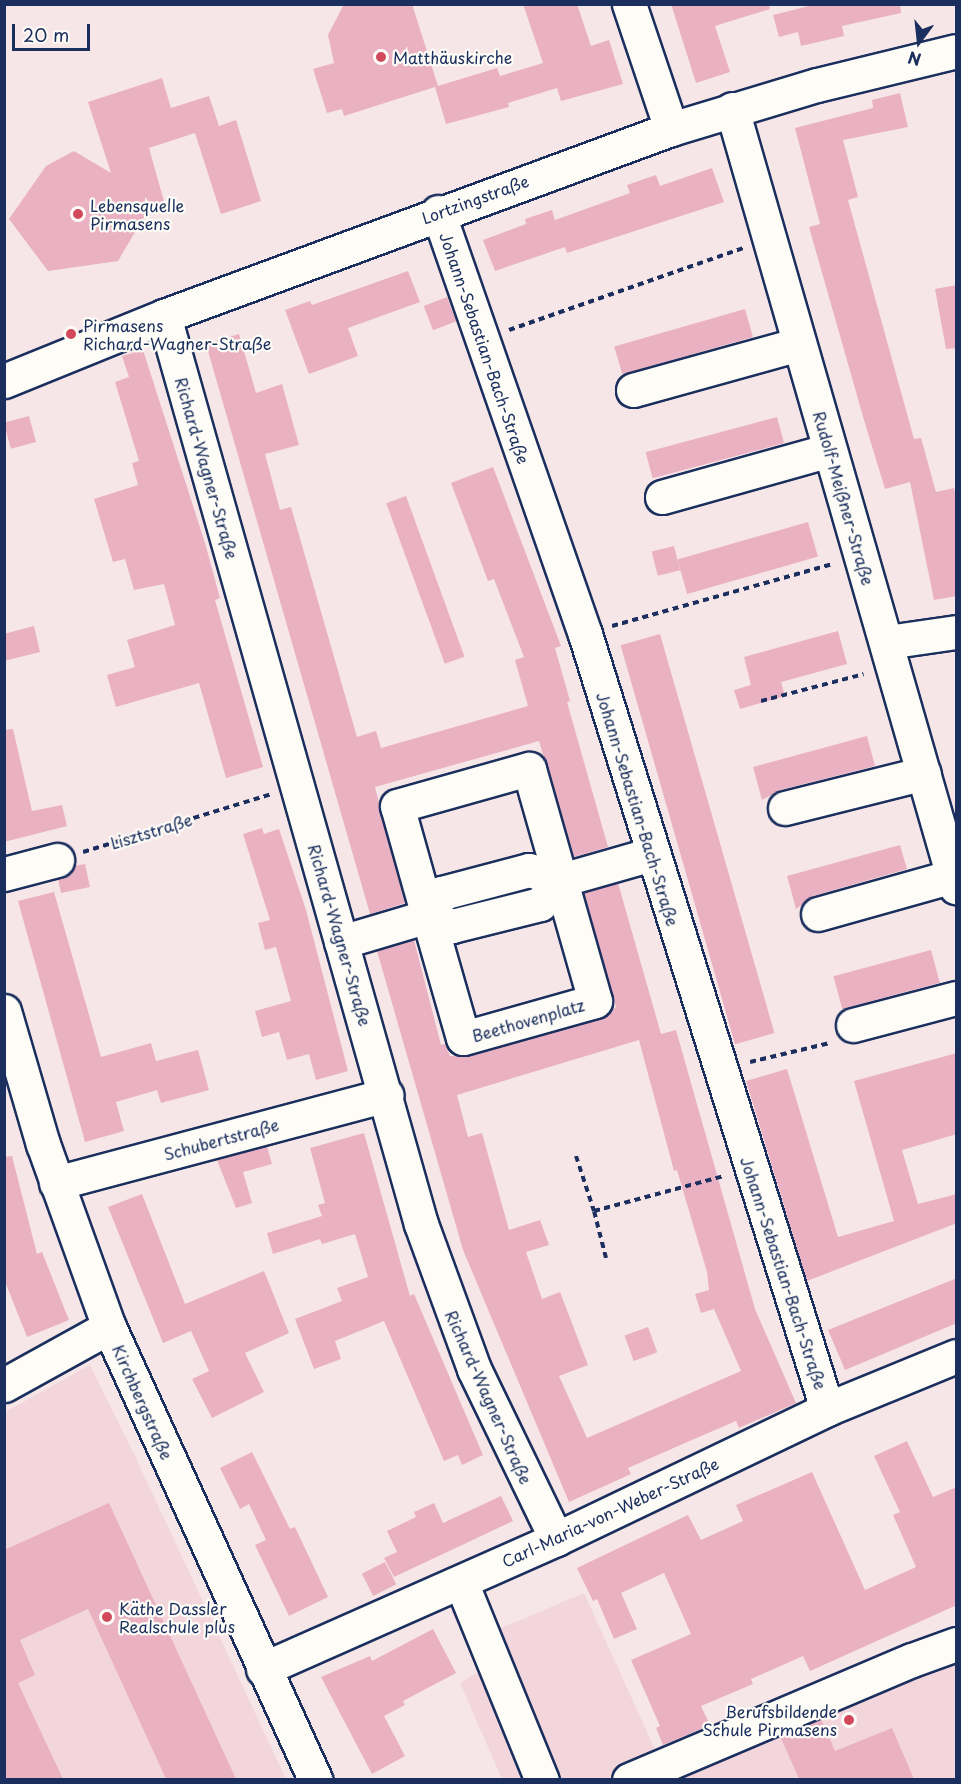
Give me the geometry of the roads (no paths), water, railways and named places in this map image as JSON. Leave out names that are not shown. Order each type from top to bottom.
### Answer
[{"type":"street","points":[[629,4],[671,129]]},
{"type":"street","name":"Lortzingstraße","points":[[7,371],[164,316],[438,212],[671,129],[732,109],[957,51]]},
{"type":"street","name":"Rudolf-Meißner-Straße","points":[[732,109],[955,881]]},
{"type":"street","name":"Johann-Sebastian-Bach-Straße","points":[[438,212],[585,634],[827,1409]]},
{"type":"street","name":"Richard-Wagner-Straße","points":[[164,316],[341,942],[443,1292],[474,1369],[556,1539]]},
{"type":"street","points":[[633,390],[799,344]]},
{"type":"street","points":[[662,496],[830,450]]},
{"type":"street","points":[[890,654],[957,632]]},
{"type":"street","name":"Beethovenplatz","points":[[529,769],[595,1001],[463,1038],[428,916],[397,806],[529,769]]},
{"type":"street","points":[[785,808],[924,773]]},
{"type":"street","points":[[341,942],[428,916],[452,926],[540,904],[561,880],[652,854]]},
{"type":"street","points":[[4,874],[57,860]]},
{"type":"street","points":[[818,914],[955,881]]},
{"type":"street","points":[[853,1024],[957,998]]},
{"type":"street","name":"Kirchbergstraße","points":[[4,1011],[56,1184],[109,1327],[315,1779]]},
{"type":"street","name":"Schubertstraße","points":[[56,1184],[386,1095]]},
{"type":"street","points":[[4,1385],[109,1327]]},
{"type":"street","name":"Carl-Maria-von-Weber-Straße","points":[[263,1669],[556,1539],[827,1409],[957,1356]]},
{"type":"street","points":[[461,1582],[542,1779]]},
{"type":"street","points":[[629,1779],[912,1660],[957,1644]]},
{"type":"place","name":"Matthäuskirche","points":[[381,57]]},
{"type":"place","name":"Lebensquelle Pirmasens","points":[[78,214]]},
{"type":"place","name":"Pirmasens Richard-Wagner-Straße","points":[[71,334]]},
{"type":"place","name":"Käthe Dassler Realschule plus","points":[[107,1617]]},
{"type":"place","name":"Berufsbildende Schule Pirmasens","points":[[849,1720]]}]
